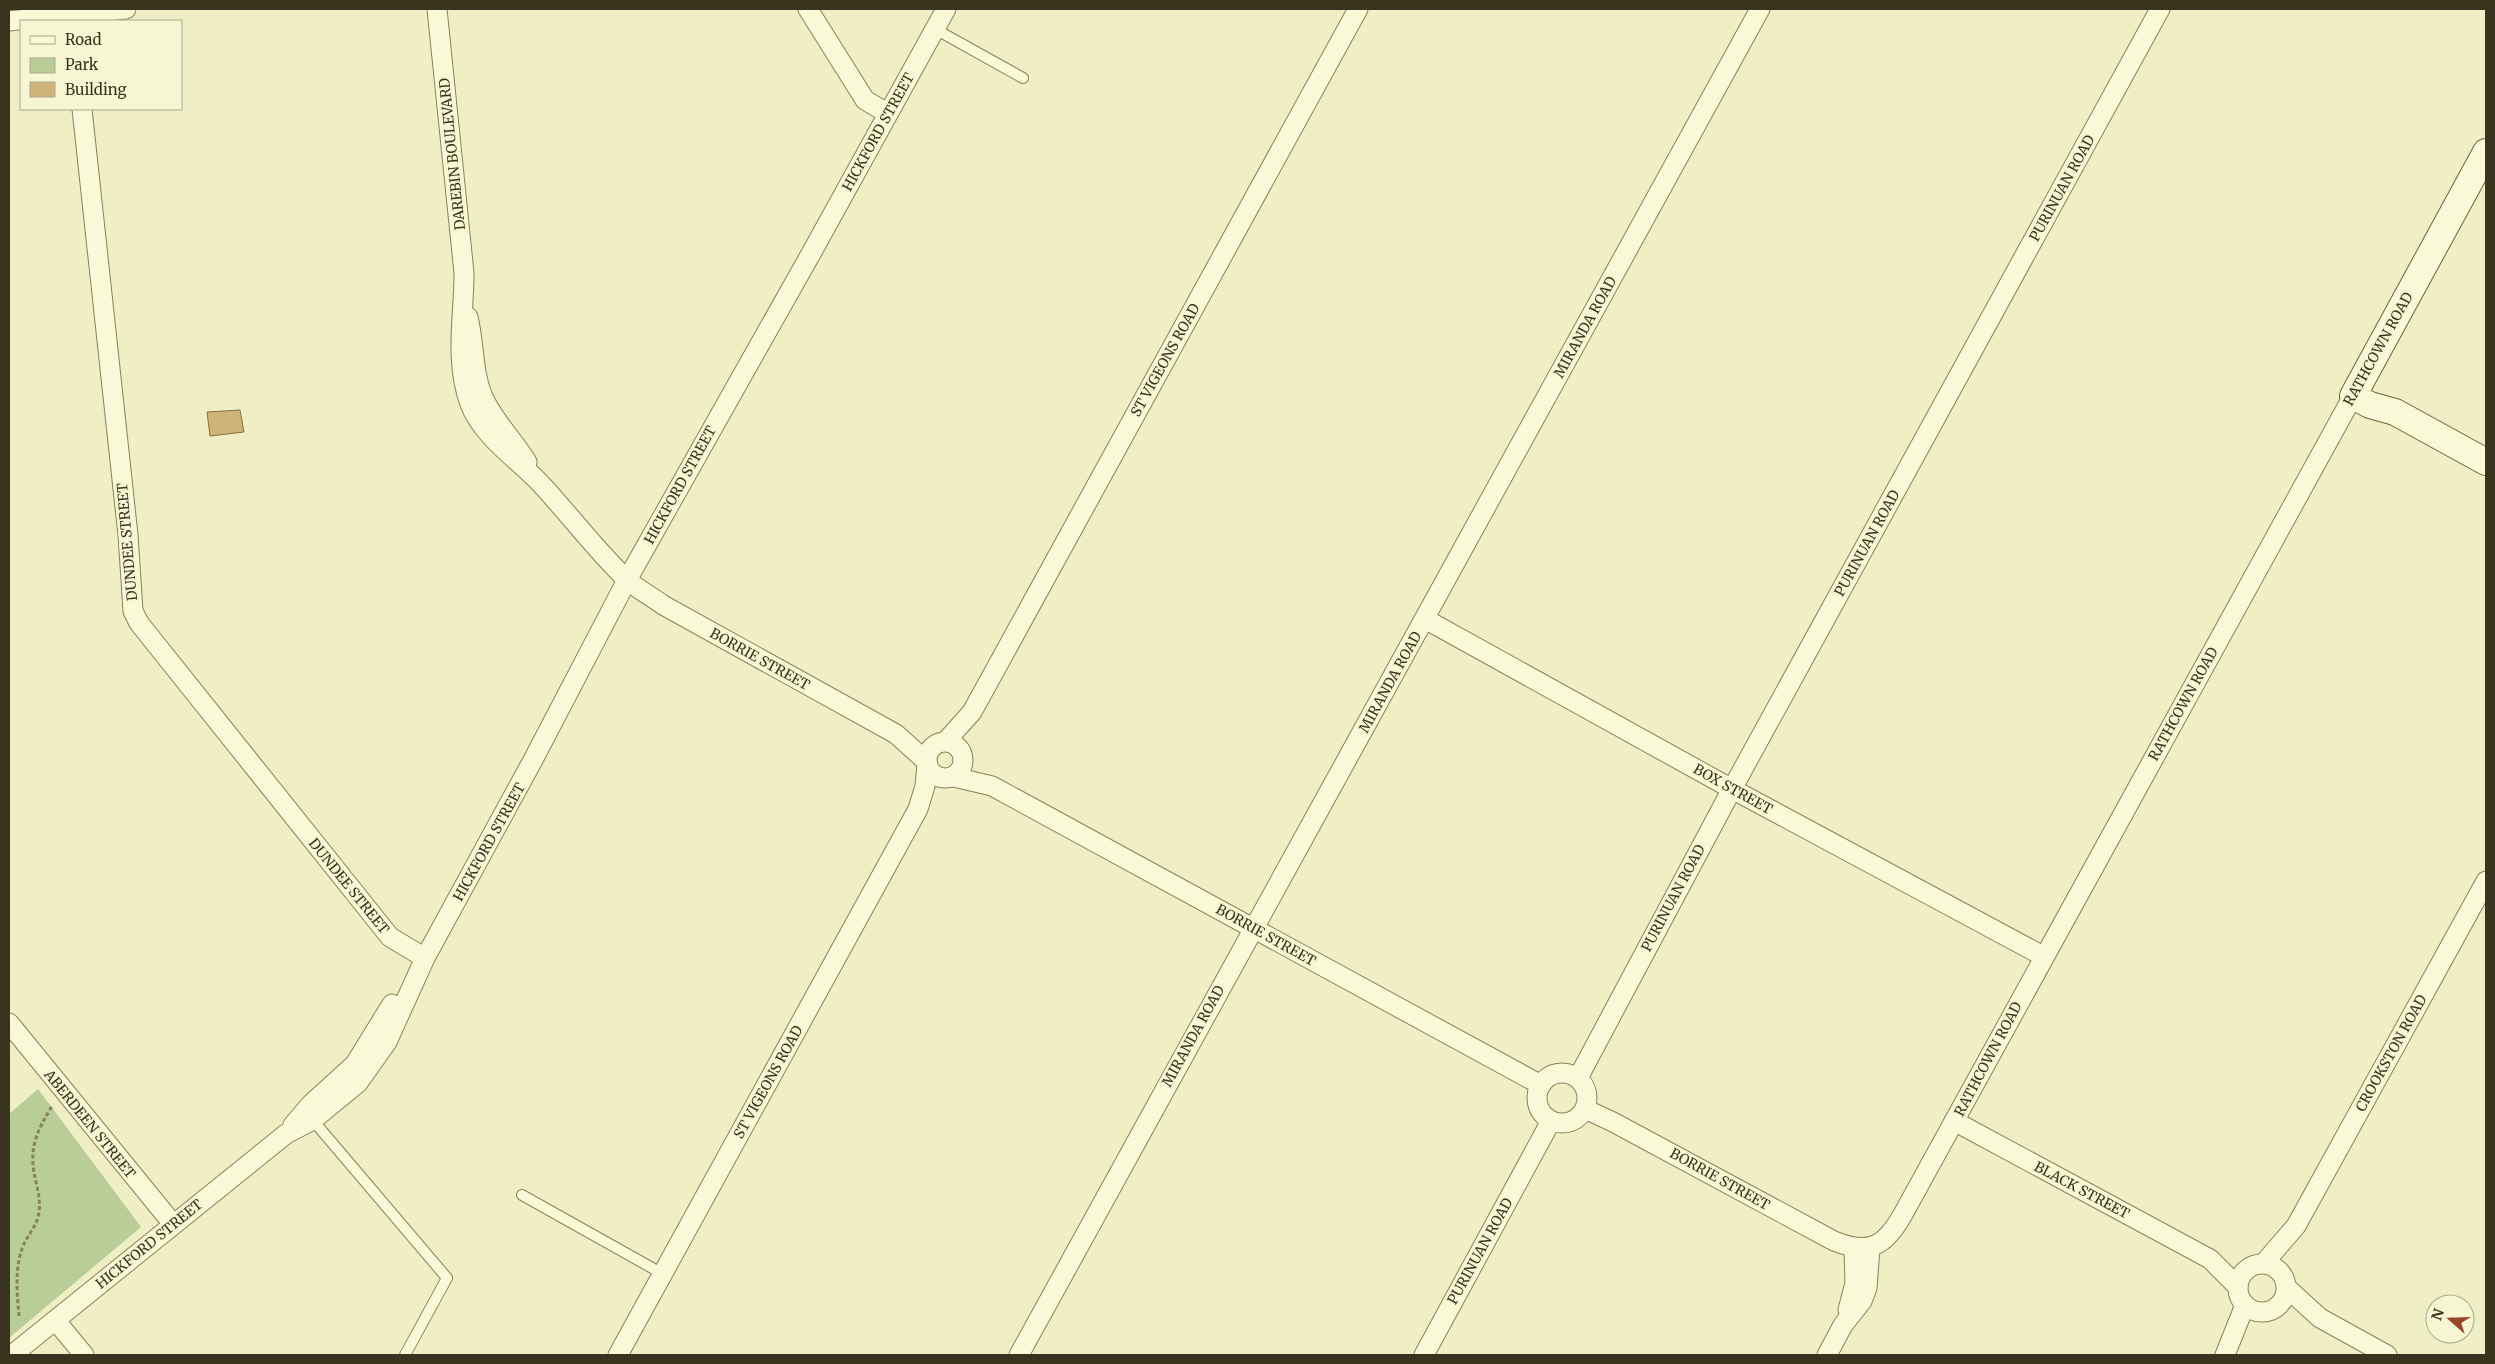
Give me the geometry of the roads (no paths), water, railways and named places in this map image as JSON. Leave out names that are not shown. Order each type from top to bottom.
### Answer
[{"type":"street","points":[[9,21],[126,9]]},
{"type":"street","name":"DAREBIN BOULEVARD","points":[[437,9],[464,273],[464,299],[472,332],[475,370],[484,400],[495,418],[513,440],[539,482],[627,580]]},
{"type":"street","points":[[808,9],[865,100],[887,113]]},
{"type":"street","name":"HICKFORD STREET","points":[[12,1355],[309,1115],[358,1082],[370,1069],[387,1042],[423,961],[534,760],[627,580],[946,9]]},
{"type":"street","name":"ST VIGEONS ROAD","points":[[942,742],[972,712],[1358,9]]},
{"type":"street","name":"MIRANDA ROAD","points":[[1019,1355],[1252,928],[1425,619],[1760,9]]},
{"type":"street","name":"PURINUAN ROAD","points":[[1578,1078],[1732,789],[2160,9]]},
{"type":"street","name":"DUNDEE STREET","points":[[82,110],[128,535],[133,610],[139,623],[390,937],[423,961]]},
{"type":"street","name":"RATHCOWN ROAD","points":[[1862,1248],[1885,1240],[1893,1232],[2486,152]]},
{"type":"street","points":[[2356,390],[2377,393],[2395,412],[2486,462]]},
{"type":"street","name":"BORRIE STREET","points":[[627,580],[663,605],[896,734],[927,763]]},
{"type":"street","name":"BOX STREET","points":[[1425,619],[1732,789],[2043,956]]},
{"type":"street","name":"ST VIGEONS ROAD","points":[[963,755],[972,712]]},
{"type":"street","name":"BORRIE STREET","points":[[896,734],[942,742]]},
{"type":"street","points":[[942,742],[956,744],[963,755],[962,768],[949,778],[933,774],[927,763],[930,750],[942,742]]},
{"type":"street","name":"BORRIE STREET","points":[[963,755],[992,786]]},
{"type":"street","name":"ST VIGEONS ROAD","points":[[618,1355],[918,809],[925,786],[927,763]]},
{"type":"street","name":"ST VIGEONS ROAD","points":[[918,809],[949,778]]},
{"type":"street","name":"BORRIE STREET","points":[[949,778],[992,786],[1540,1085]]},
{"type":"street","name":"CROOKSTON ROAD","points":[[2258,1265],[2296,1226],[2486,881]]},
{"type":"street","name":"ABERDEEN STREET","points":[[9,1023],[173,1224]]},
{"type":"street","points":[[1563,1073],[1578,1078],[1587,1092],[1588,1101],[1581,1116],[1567,1123],[1551,1121],[1541,1111],[1538,1104],[1540,1085],[1555,1074],[1563,1073]]},
{"type":"street","name":"BORRIE STREET","points":[[1585,1109],[1614,1122],[1828,1238],[1862,1248]]},
{"type":"street","name":"PURINUAN ROAD","points":[[1424,1355],[1551,1121]]},
{"type":"street","name":"BLACK STREET","points":[[1954,1121],[2210,1259],[2238,1287]]},
{"type":"street","name":"CROOKSTON ROAD","points":[[2285,1282],[2296,1226]]},
{"type":"street","points":[[1827,1355],[1843,1325],[1855,1283],[1862,1248]]},
{"type":"street","name":"BLACK STREET","points":[[2210,1259],[2258,1265]]},
{"type":"street","points":[[2320,1318],[2259,1309],[2241,1300],[2238,1287],[2242,1274],[2258,1265],[2272,1265],[2285,1282],[2320,1318],[2386,1355]]},
{"type":"street","points":[[2227,1352],[2259,1309],[2285,1297],[2285,1282]]},
{"type":"street","points":[[56,1320],[84,1355]]},
{"type":"lane","points":[[935,29],[1023,78]]},
{"type":"lane","points":[[309,1115],[448,1278],[405,1355]]},
{"type":"lane","points":[[522,1195],[663,1274]]}]
